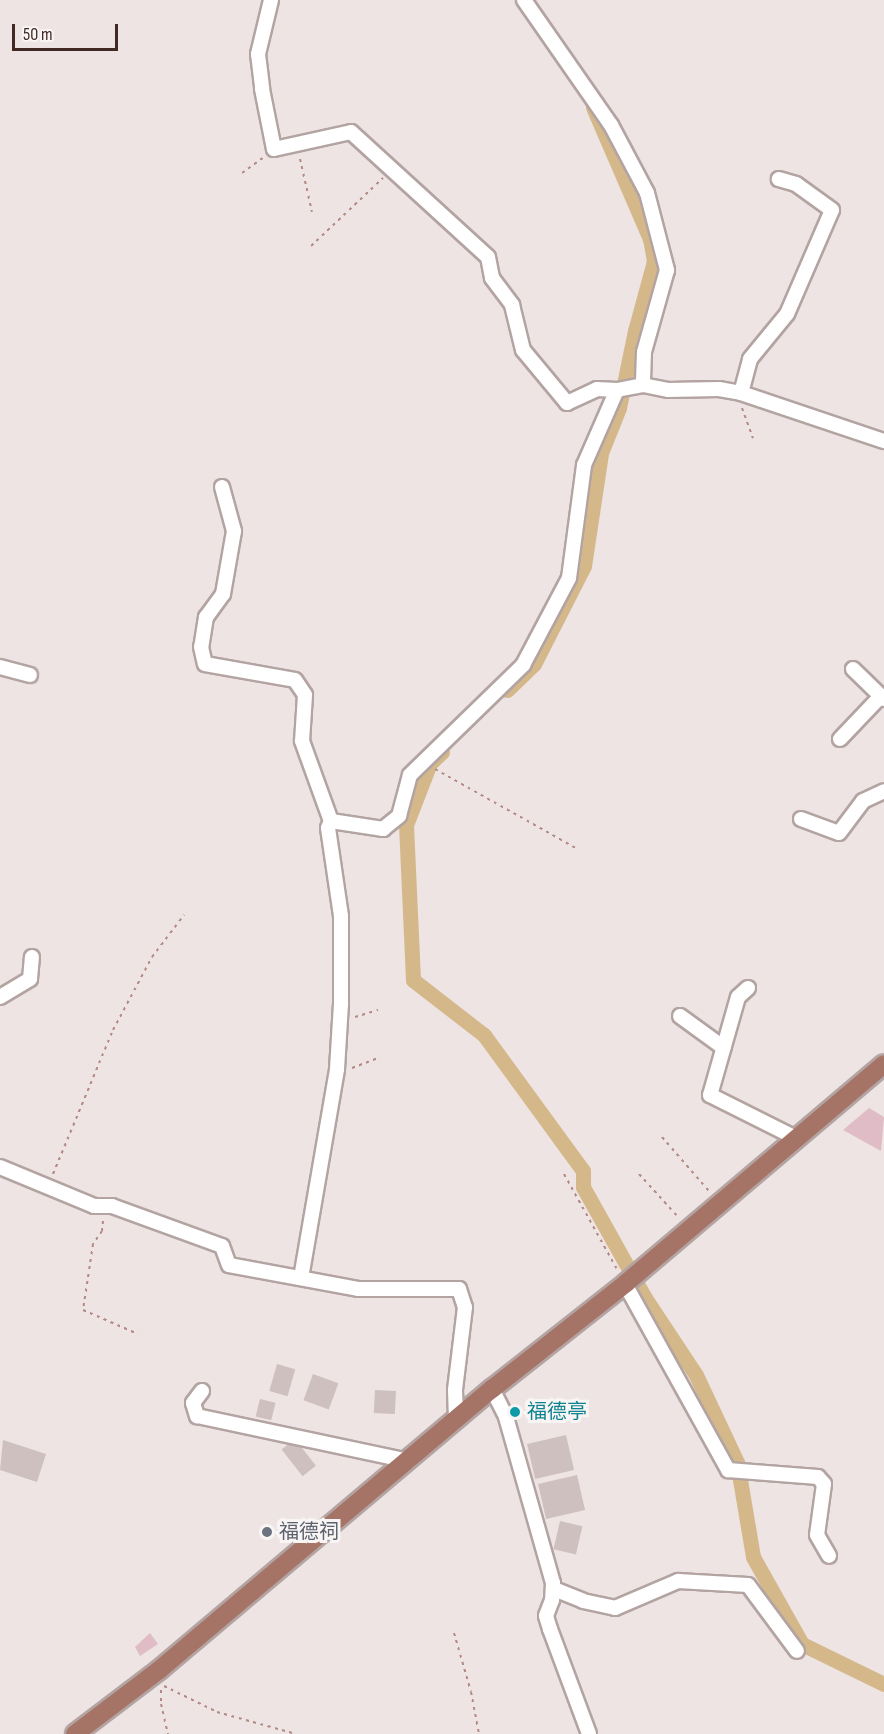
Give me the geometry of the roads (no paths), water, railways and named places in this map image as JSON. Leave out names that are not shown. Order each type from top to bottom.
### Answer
[{"type":"main road","points":[[75,1734],[159,1670],[492,1389],[625,1284],[884,1064]]},
{"type":"street","points":[[271,0],[258,54],[262,89],[274,149],[351,132],[488,257],[492,278],[512,305],[523,350],[567,403],[597,389],[617,390],[643,385],[668,390],[719,389],[741,393],[884,441]]},
{"type":"street","points":[[524,0],[611,125],[647,193],[667,270],[644,352],[643,385]]},
{"type":"street","points":[[741,393],[750,359],[787,314],[832,210],[796,184],[779,179]]},
{"type":"street","points":[[331,821],[383,829],[399,816],[410,775],[523,665],[569,578],[584,465],[617,390]]},
{"type":"street","points":[[222,487],[234,531],[223,594],[206,617],[201,647],[205,664],[296,680],[305,695],[302,741],[331,821],[328,828],[342,916],[337,1069],[301,1278]]},
{"type":"street","points":[[0,667],[30,675]]},
{"type":"street","points":[[840,739],[883,698],[853,669]]},
{"type":"street","points":[[801,819],[839,833],[863,801],[884,791]]},
{"type":"street","points":[[0,997],[30,978],[32,957]]},
{"type":"street","points":[[748,988],[738,997],[710,1095],[796,1138]]},
{"type":"street","points":[[680,1016],[724,1048]]},
{"type":"street","points":[[0,1167],[94,1206],[112,1206],[222,1246],[229,1265],[358,1289],[459,1288],[465,1307],[455,1390],[456,1421]]},
{"type":"street","points":[[625,1284],[728,1470],[818,1477],[824,1484],[817,1535],[829,1556]]},
{"type":"street","points":[[492,1389],[506,1417],[554,1589],[546,1616],[549,1629],[589,1734]]},
{"type":"street","points":[[202,1391],[193,1403],[197,1416],[409,1461]]},
{"type":"street","points":[[554,1589],[583,1601],[615,1608],[678,1581],[748,1585],[796,1651]]},
{"type":"waterway","points":[[507,690],[534,664],[584,566],[601,453],[619,408],[635,331],[654,261],[650,239],[593,107]]},
{"type":"waterway","points":[[442,752],[430,763],[406,825],[413,980],[484,1035],[583,1171],[583,1187],[645,1298],[696,1375],[737,1462],[753,1557],[802,1644],[884,1684]]},
{"type":"place","name":"福德亭","points":[[515,1412]]},
{"type":"place","name":"福德祠","points":[[267,1532]]}]
